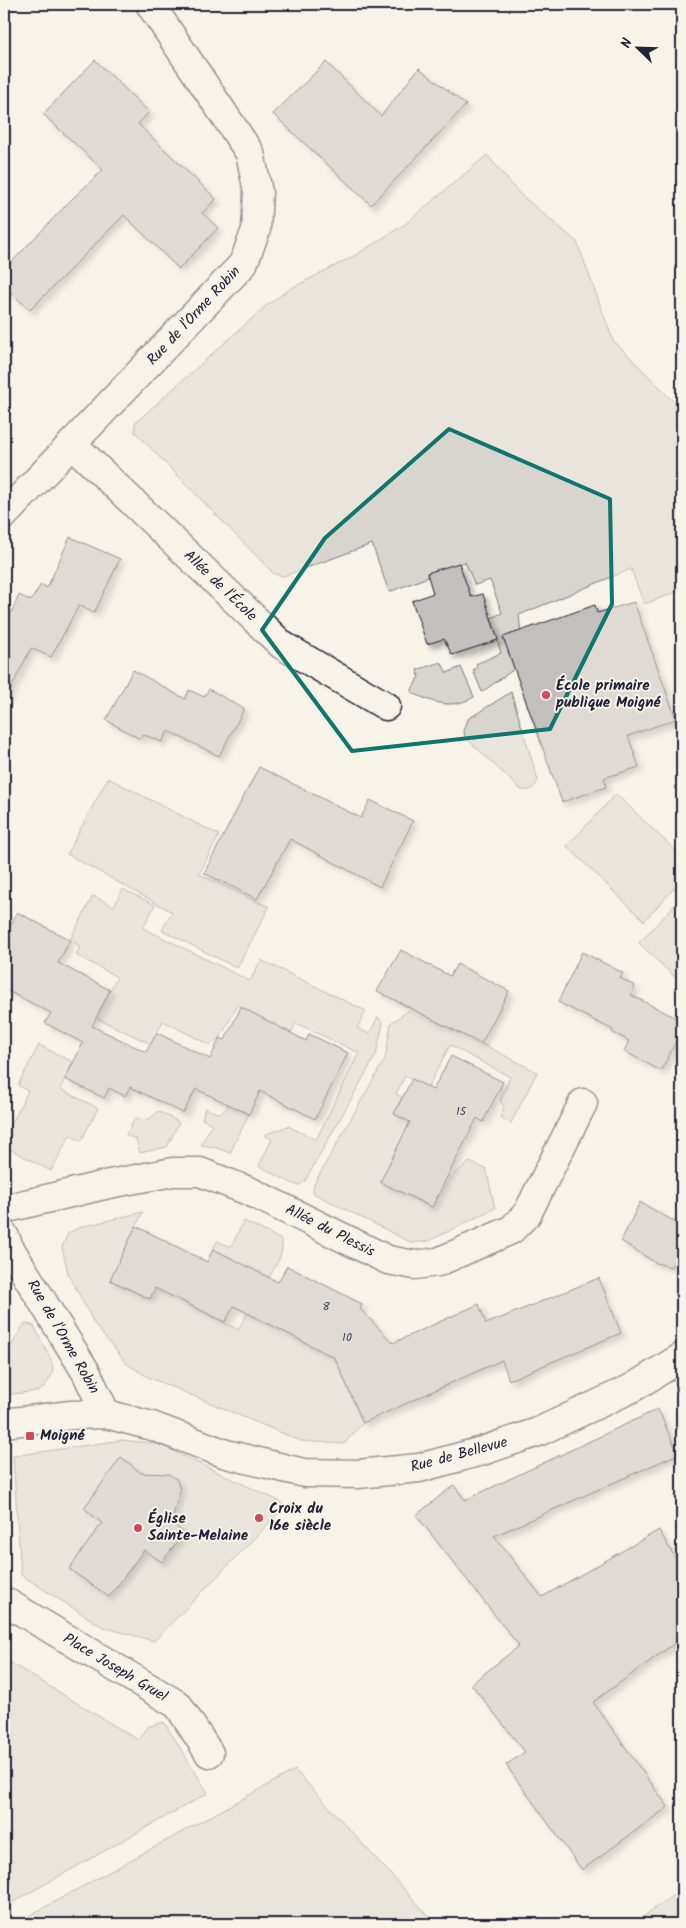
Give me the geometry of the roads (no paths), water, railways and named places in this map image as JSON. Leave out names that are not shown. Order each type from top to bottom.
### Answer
[{"type":"street","name":"Rue de l'Orme Robin","points":[[4,515],[243,264],[256,230],[258,192],[250,153],[150,4]]},
{"type":"street","name":"Allée de l'École","points":[[72,444],[282,645],[386,706]]},
{"type":"street","name":"Allée du Plessis","points":[[4,1210],[136,1178],[173,1172],[200,1172],[251,1192],[388,1260],[415,1265],[438,1262],[511,1230],[527,1214],[583,1103]]},
{"type":"street","name":"Rue de l'Orme Robin","points":[[4,1235],[9,1247],[86,1372],[106,1414]]},
{"type":"street","name":"Rue de Bellevue","points":[[4,1423],[71,1415],[106,1414],[152,1426],[226,1454],[304,1473],[358,1474],[419,1468],[482,1451],[538,1432],[632,1388],[682,1357]]},
{"type":"street","name":"Place Joseph Gruel","points":[[4,1601],[178,1705],[209,1753]]},
{"type":"place","name":"École primaire publique Moigné","points":[[546,695]]},
{"type":"place","name":"Moigné","points":[[30,1436]]},
{"type":"place","name":"Croix du 16e siècle","points":[[259,1518]]},
{"type":"place","name":"Église Sainte-Melaine","points":[[138,1528]]}]
